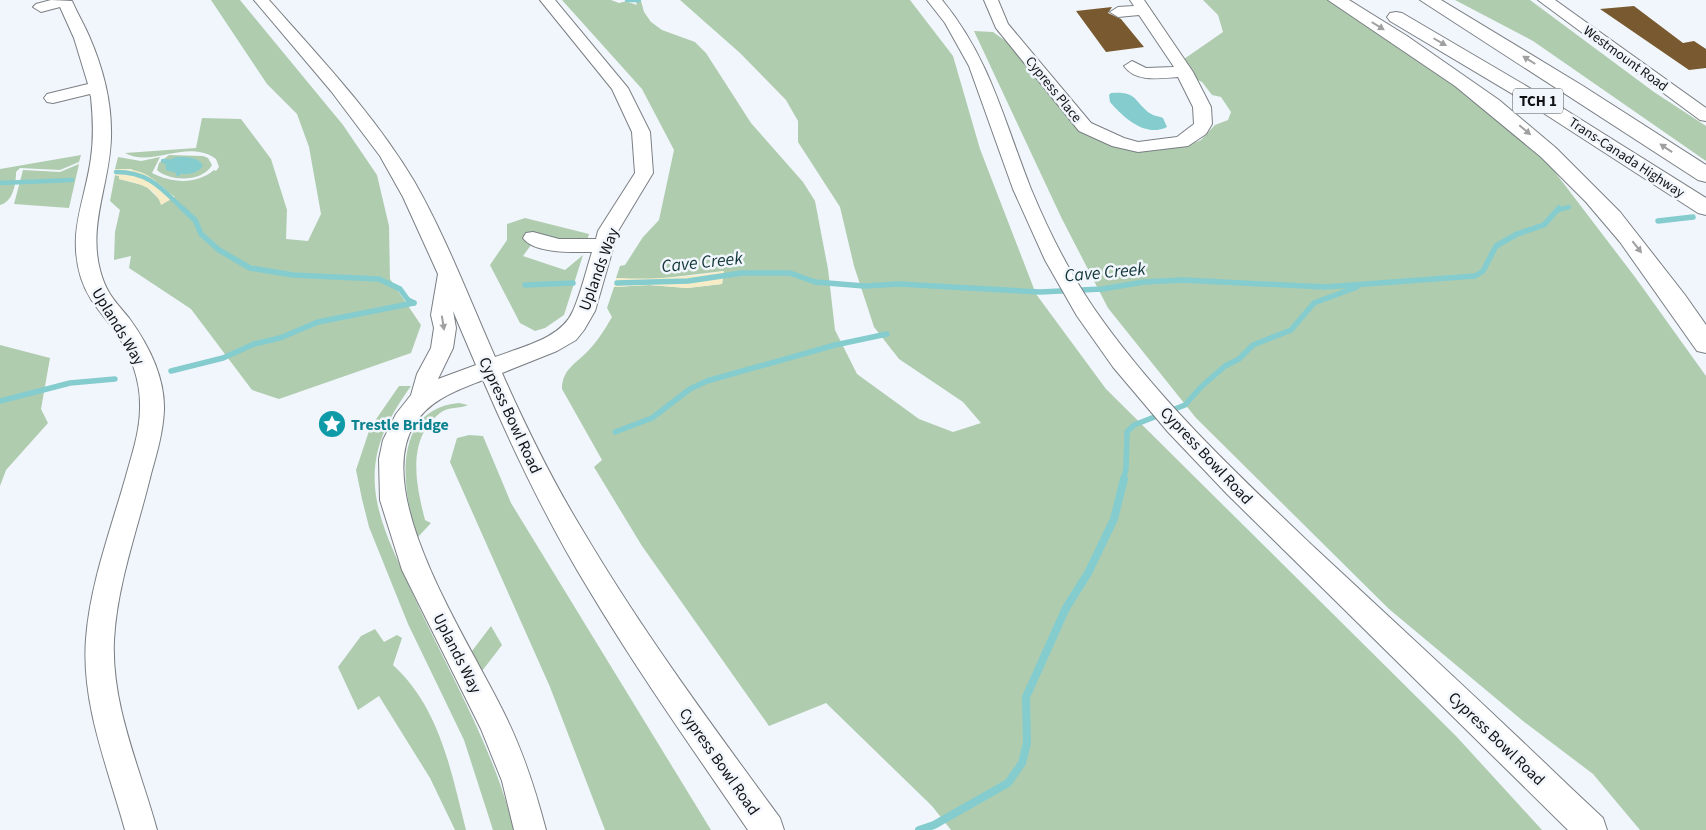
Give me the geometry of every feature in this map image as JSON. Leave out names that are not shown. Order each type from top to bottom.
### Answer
[{"type":"highway","points":[[1337,0],[1461,80],[1505,114],[1551,154],[1589,191],[1628,236],[1706,344]]},
{"type":"highway","name":"Trans-Canada Highway","points":[[1367,0],[1508,82],[1706,208]]},
{"type":"highway","name":"Trans-Canada Highway","points":[[1429,0],[1560,79],[1706,176]]},
{"type":"street","name":"Cypress Bowl Road","points":[[261,0],[355,109],[380,143],[404,182],[548,493],[580,552],[666,684],[768,830]]},
{"type":"street","name":"Uplands Way","points":[[530,830],[518,781],[492,720],[416,570],[393,500],[391,459],[404,420],[422,398],[440,388],[490,370],[549,345],[568,334],[584,311],[608,232],[644,173],[641,132],[620,88],[547,0]]},
{"type":"street","name":"Cypress Bowl Road","points":[[934,0],[962,38],[977,63],[990,92],[1021,187],[1037,225],[1072,292],[1097,329],[1161,407],[1249,501],[1591,830]]},
{"type":"street","name":"Cypress Place","points":[[990,0],[1002,25],[1080,123],[1101,136],[1138,147],[1182,142],[1196,134],[1203,124],[1202,107],[1185,72],[1153,37],[1133,8]]},
{"type":"street","name":"Westmount Road","points":[[1546,0],[1706,116]]},
{"type":"street","points":[[41,7],[65,1]]},
{"type":"street","name":"Uplands Way","points":[[65,1],[76,22],[94,69],[103,113],[100,158],[86,219],[86,255],[91,279],[102,302],[121,324],[138,350],[149,382],[152,401],[146,446],[104,617],[99,663],[105,699],[141,830]]},
{"type":"street","points":[[1132,66],[1143,73],[1185,72]]},
{"type":"street","points":[[53,98],[98,87]]},
{"type":"street","points":[[533,238],[558,246],[604,245]]},
{"type":"street","points":[[422,398],[428,374],[442,348],[445,328],[442,314],[448,275]]},
{"type":"green space","points":[[211,0],[240,0],[343,125],[377,175],[389,226],[390,279],[421,325],[411,353],[279,399],[252,390],[191,309],[129,268],[131,256],[114,260],[115,232],[120,210],[110,201],[115,175],[119,176],[119,179],[146,186],[159,199],[175,197],[131,169],[115,169],[118,157],[141,161],[160,157],[152,173],[168,179],[192,180],[207,175],[214,170],[216,171],[219,167],[216,159],[205,153],[194,151],[136,157],[125,153],[196,148],[202,118],[241,119],[271,159],[287,210],[286,239],[308,241],[321,214],[309,147],[297,114],[267,84]]},
{"type":"green space","points":[[562,0],[611,0],[619,3],[631,0],[628,2],[637,5],[636,2],[641,1],[644,12],[651,22],[662,30],[695,42],[706,53],[751,123],[803,182],[815,201],[828,269],[835,330],[857,374],[919,419],[953,432],[981,423],[963,402],[899,359],[874,327],[854,266],[840,207],[798,142],[798,121],[786,100],[740,53],[680,0],[910,0],[953,56],[980,149],[1036,294],[1106,389],[1456,736],[1542,830],[951,830],[932,806],[826,703],[769,726],[642,546],[594,467],[602,460],[562,389],[567,372],[594,344],[612,317],[607,308],[614,287],[649,285],[687,288],[722,284],[724,271],[648,280],[616,278],[620,266],[625,265],[643,237],[659,220],[674,150],[642,89]]},
{"type":"green space","points":[[1203,0],[1331,0],[1458,85],[1548,163],[1635,277],[1706,376],[1706,830],[1640,830],[1593,774],[1523,721],[1389,609],[1196,418],[1108,308],[1062,219],[974,31],[993,32],[1007,42],[1063,109],[1146,151],[1189,145],[1201,140],[1215,125],[1228,120],[1231,112],[1221,97],[1212,95],[1202,82],[1194,78],[1184,59],[1223,32],[1218,15]]},
{"type":"green space","points":[[1455,0],[1530,0],[1654,92],[1706,126],[1706,161],[1533,41]]},
{"type":"green space","points":[[81,155],[79,162],[60,170],[20,168],[16,172],[11,196],[0,205],[0,169]]},
{"type":"green space","points":[[169,155],[203,156],[208,158],[212,165],[208,171],[194,177],[170,177],[157,170],[159,163]]},
{"type":"green space","points":[[79,164],[69,208],[14,204],[23,170],[60,172]]},
{"type":"green space","points":[[525,218],[589,234],[587,241],[558,240],[536,233],[526,243],[531,245],[523,256],[565,270],[583,255],[564,315],[545,328],[535,331],[520,323],[490,265],[507,240],[507,224]]},
{"type":"green space","points":[[0,345],[50,358],[41,409],[48,423],[6,470],[0,486]]},
{"type":"green space","points":[[399,386],[411,386],[389,421],[376,459],[375,487],[380,514],[411,590],[482,738],[505,799],[514,830],[493,830],[464,740],[408,624],[369,527],[356,470],[370,428]]},
{"type":"green space","points":[[459,403],[468,405],[447,409],[440,413],[429,424],[422,436],[418,449],[416,463],[419,492],[425,520],[431,523],[418,537],[408,498],[406,476],[407,455],[412,436],[422,420],[437,409]]},
{"type":"green space","points":[[469,435],[483,436],[511,503],[711,830],[605,830],[550,687],[450,462],[457,438]]},
{"type":"green space","points":[[491,626],[502,645],[482,671],[472,651]]},
{"type":"green space","points":[[375,629],[384,642],[397,635],[402,638],[393,665],[409,682],[422,701],[442,741],[466,830],[455,830],[430,778],[379,696],[358,710],[338,667],[361,636]]},
{"type":"sand","points":[[115,169],[135,170],[142,173],[175,197],[161,205],[155,193],[150,189],[119,179],[119,176],[115,175]]},
{"type":"sand","points":[[724,271],[722,284],[687,288],[649,285],[614,287],[616,278],[643,279]]},
{"type":"water","points":[[1111,93],[1125,93],[1134,97],[1143,108],[1163,118],[1167,127],[1151,130],[1135,124],[1121,114],[1110,102],[1109,95]]},
{"type":"water","points":[[176,157],[188,157],[198,160],[203,166],[190,174],[166,170],[165,162]]},
{"type":"building","points":[[1634,6],[1683,43],[1694,41],[1706,49],[1706,68],[1689,70],[1600,9]]},
{"type":"building","points":[[1112,7],[1108,13],[1121,19],[1144,47],[1106,52],[1076,11]]},
{"type":"waterway","points":[[627,0],[639,0]]},
{"type":"waterway","points":[[163,161],[173,162],[181,167],[178,174]]},
{"type":"waterway","points":[[116,172],[146,178],[161,188],[184,210]]},
{"type":"waterway","points":[[0,183],[72,180]]},
{"type":"waterway","name":"Cave Creek","points":[[1558,210],[1569,207]]},
{"type":"waterway","points":[[171,371],[223,358],[254,344],[280,338],[318,322],[414,303],[408,300],[400,289],[379,279],[293,275],[250,268],[219,250],[201,234],[195,220],[182,208]]},
{"type":"waterway","name":"Cave Creek","points":[[617,283],[688,281],[742,273],[790,273],[815,282],[864,286],[899,284],[1040,292],[1102,289],[1144,282],[1182,280],[1325,287],[1475,276],[1483,271],[1496,246],[1517,234],[1544,225],[1559,208]]},
{"type":"waterway","name":"Cave Creek","points":[[1658,221],[1693,217]]},
{"type":"waterway","name":"Cave Creek","points":[[525,285],[573,283]]},
{"type":"waterway","points":[[1123,480],[1126,469],[1127,432],[1134,425],[1185,405],[1202,386],[1225,366],[1239,359],[1253,345],[1291,330],[1314,303],[1357,287]]},
{"type":"waterway","points":[[615,432],[652,418],[690,389],[707,381],[835,345],[887,334]]},
{"type":"waterway","name":"Cave Creek","points":[[0,401],[70,383],[115,379]]},
{"type":"waterway","points":[[919,830],[934,825],[1008,783],[1022,763],[1027,743],[1026,697],[1066,608],[1088,573],[1114,519],[1124,479]]},
{"type":"place","name":"Trestle Bridge","points":[[332,424]]}]
